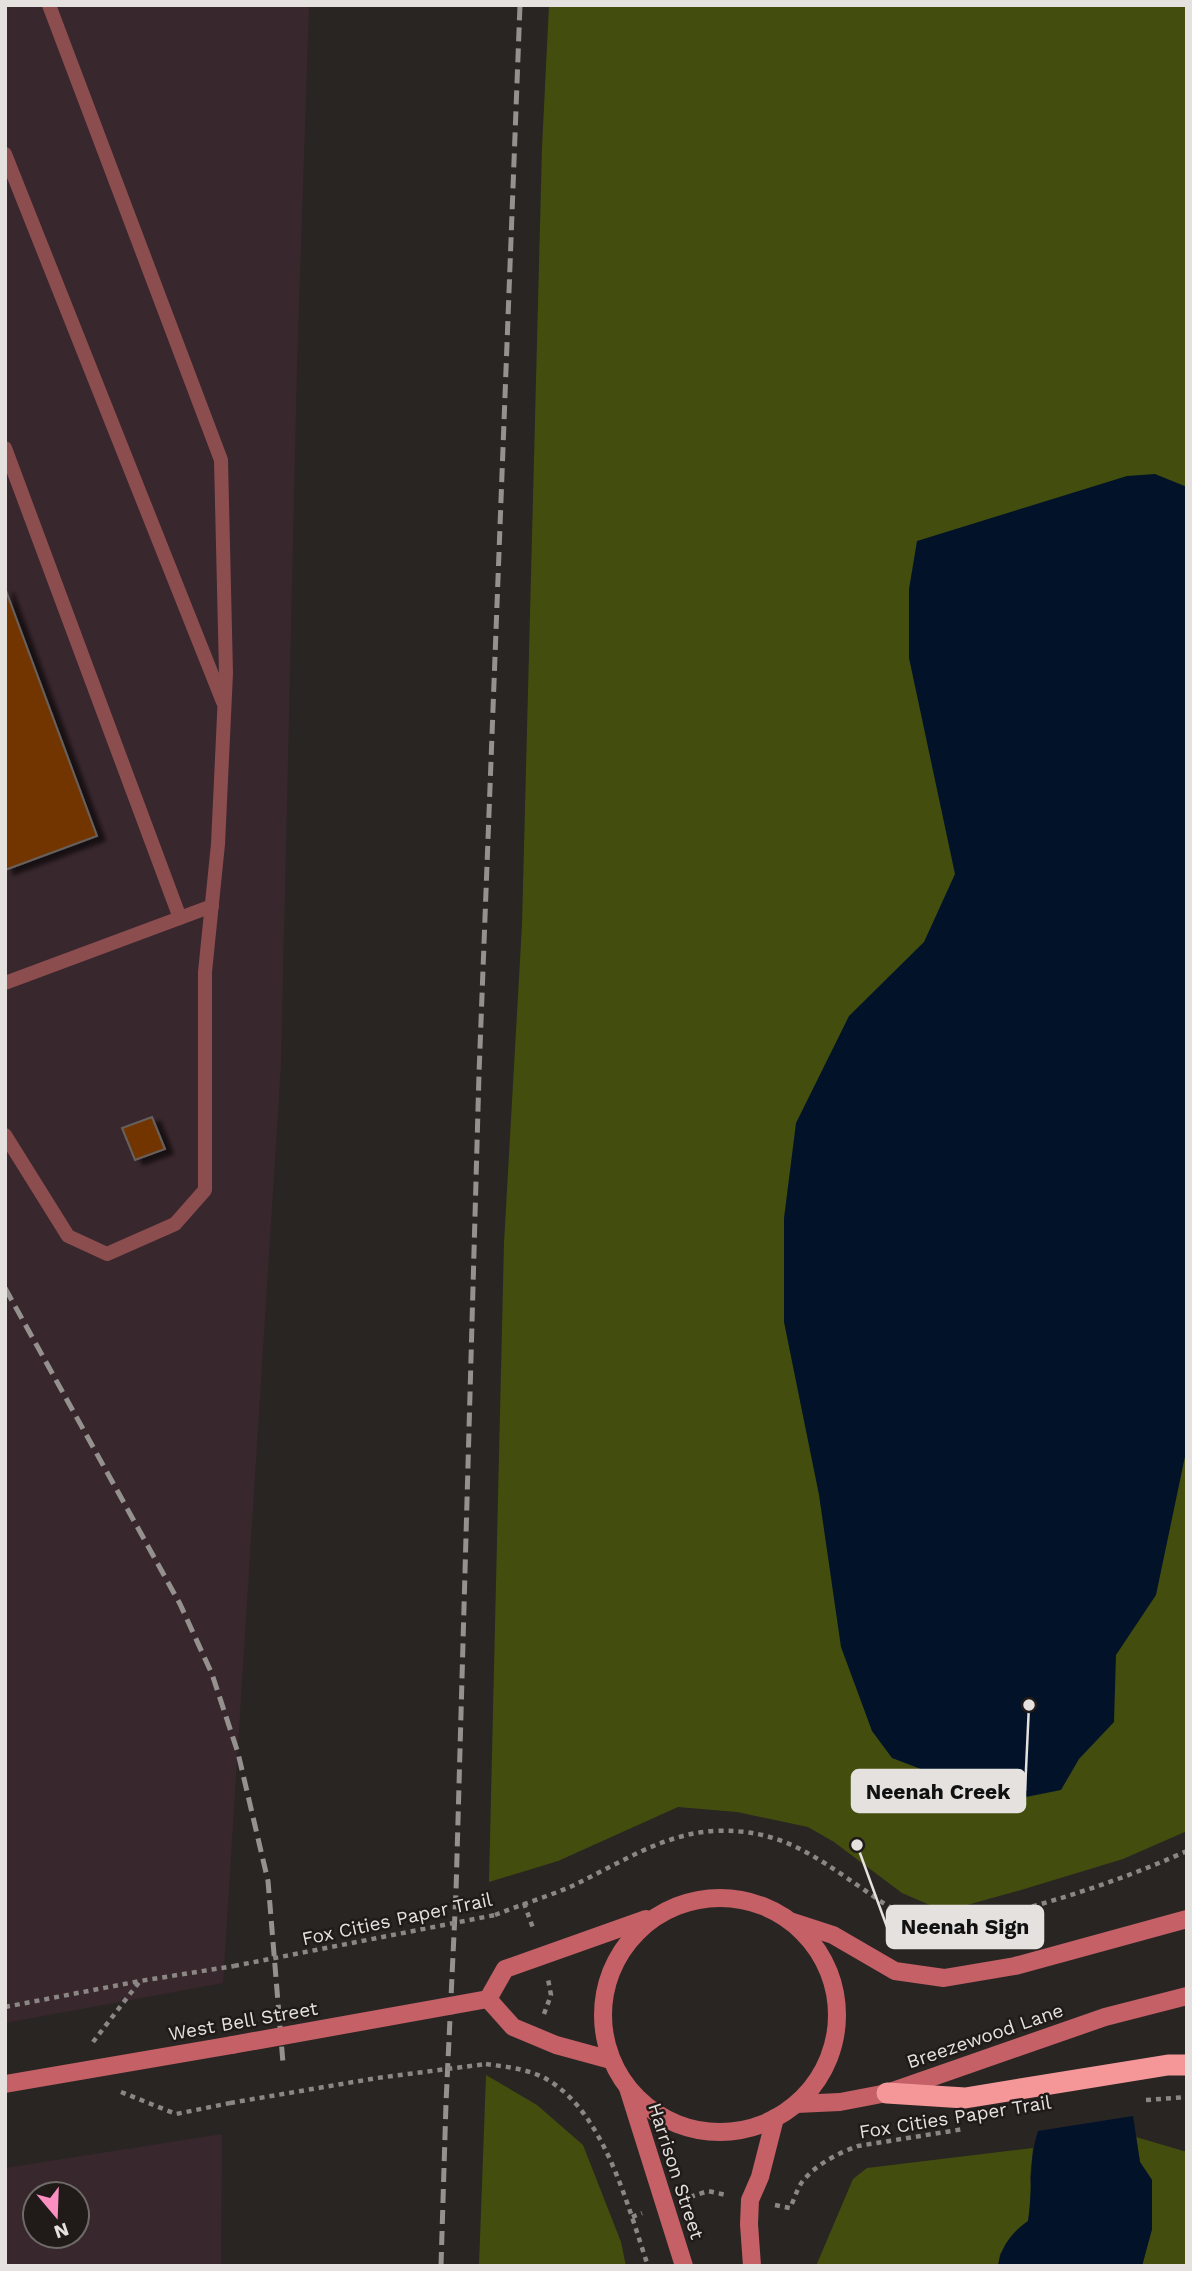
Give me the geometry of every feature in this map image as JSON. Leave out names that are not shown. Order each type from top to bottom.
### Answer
[{"type":"highway","points":[[887,2093],[965,2098],[1168,2065],[1187,2065]]},
{"type":"main road","points":[[611,2060],[556,2045],[513,2027],[488,1999],[505,1969],[659,1915],[691,1901],[726,1898],[760,1905],[790,1920],[833,1935],[895,1971],[944,1978],[1015,1966],[1187,1919]]},
{"type":"main road","points":[[659,1915],[633,1935],[614,1963],[604,1994],[603,2028],[611,2060],[628,2088],[658,2115],[696,2129],[737,2131],[775,2118],[796,2104],[819,2078],[833,2046],[837,2011],[831,1977],[815,1946],[790,1920]]},
{"type":"main road","name":"Breezewood Lane","points":[[796,2104],[840,2102],[887,2093],[1105,2017],[1187,1996]]},
{"type":"main road","name":"West Bell Street","points":[[5,2084],[488,1999]]},
{"type":"main road","name":"Harrison Street","points":[[628,2088],[684,2266]]},
{"type":"main road","points":[[752,2266],[750,2200],[760,2177],[775,2118]]},
{"type":"lane","points":[[5,1135],[68,1236],[107,1254],[175,1224],[205,1190],[205,972],[218,844],[226,673],[221,460],[50,5]]},
{"type":"lane","points":[[5,154],[224,706]]},
{"type":"lane","points":[[5,448],[180,918]]},
{"type":"lane","points":[[5,983],[212,906]]},
{"type":"path","name":"Fox Cities Paper Trail","points":[[5,2007],[234,1966],[495,1914],[568,1888],[656,1846],[685,1835],[712,1831],[746,1832],[794,1844],[813,1854],[896,1912],[920,1922],[938,1925],[965,1924],[1063,1898],[1135,1874],[1187,1851]]},
{"type":"path","points":[[524,1903],[529,1918]]},
{"type":"path","points":[[546,2011],[551,1995],[548,1976]]},
{"type":"path","points":[[70,2072],[140,1981]]},
{"type":"path","points":[[176,2114],[377,2078],[486,2064],[531,2073],[547,2079],[569,2095],[584,2113],[617,2178],[648,2266]]},
{"type":"path","points":[[1135,2102],[1187,2096]]},
{"type":"path","name":"Fox Cities Paper Trail","points":[[632,2217],[708,2191],[790,2208],[801,2183],[816,2168],[847,2150],[975,2127]]},
{"type":"shaded area","points":[[5,5],[309,5],[297,367],[281,1064],[223,1983],[5,2023]]},
{"type":"shaded area","points":[[222,2134],[221,2266],[5,2266],[5,2168]]},
{"type":"green space","points":[[549,5],[1187,5],[1187,1831],[1123,1859],[967,1905],[932,1906],[902,1893],[834,1842],[808,1827],[737,1812],[678,1807],[558,1861],[489,1882],[504,1243],[522,925],[542,148]]},
{"type":"green space","points":[[486,2075],[537,2105],[583,2145],[621,2242],[626,2266],[479,2266]]},
{"type":"green space","points":[[1136,2137],[1187,2152],[1187,2266],[1142,2266],[1152,2229],[1152,2180],[1140,2162]]},
{"type":"green space","points":[[1033,2148],[1030,2178],[1032,2197],[1028,2221],[1000,2254],[998,2266],[816,2266],[853,2179],[867,2168]]},
{"type":"water","points":[[1155,474],[1187,487],[1187,1447],[1156,1595],[1116,1655],[1114,1722],[1079,1759],[1061,1790],[1026,1797],[994,1799],[973,1773],[926,1771],[892,1758],[872,1731],[841,1647],[819,1495],[784,1322],[784,1218],[796,1123],[849,1016],[924,942],[955,874],[909,658],[909,589],[917,541],[1127,476]]},
{"type":"water","points":[[1133,2116],[1140,2162],[1152,2180],[1152,2229],[1142,2266],[998,2266],[1008,2240],[1028,2221],[1033,2154],[1038,2131]]},
{"type":"building","points":[[5,588],[97,836],[5,870]]},
{"type":"building","points":[[152,1117],[165,1149],[135,1160],[122,1128]]},
{"type":"railway","points":[[441,2266],[456,1892],[479,1074],[520,5]]},
{"type":"railway","points":[[5,1288],[180,1604],[212,1674],[238,1753],[268,1881],[283,2063]]},
{"type":"place","name":"Neenah Creek","points":[[1029,1705]]},
{"type":"place","name":"Neenah Sign","points":[[857,1845]]}]
